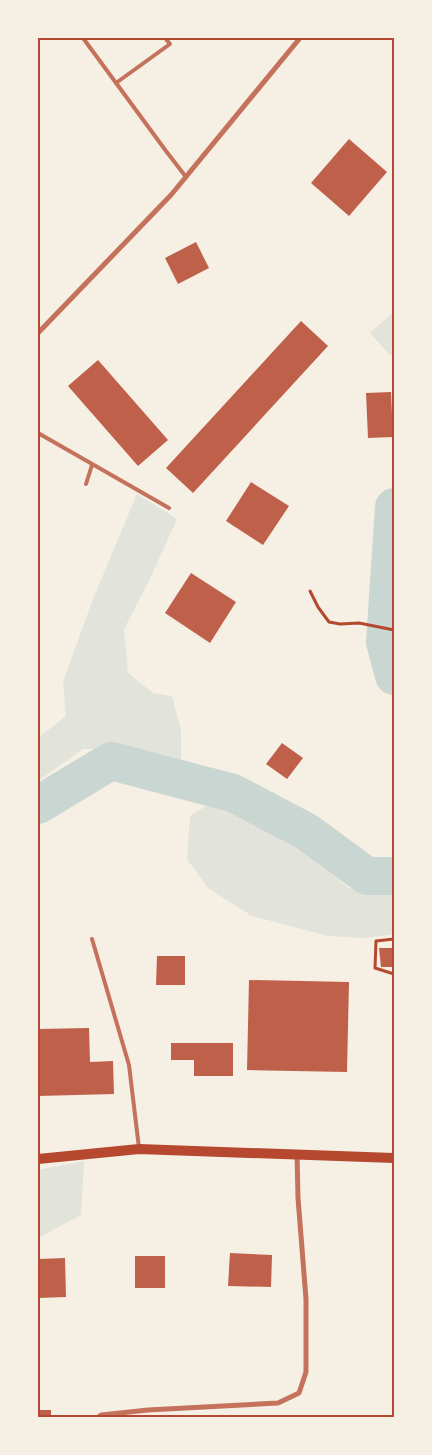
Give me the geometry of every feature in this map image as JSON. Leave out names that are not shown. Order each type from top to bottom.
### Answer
[{"type":"main road","points":[[38,1159],[139,1149],[297,1153],[394,1158]]},
{"type":"street","points":[[38,333],[171,195],[300,38]]},
{"type":"street","points":[[97,1418],[101,1414],[148,1410],[278,1403],[299,1393],[306,1372],[306,1308],[298,1198],[297,1153]]},
{"type":"lane","points":[[90,38],[84,39],[186,176]]},
{"type":"lane","points":[[116,83],[170,44],[165,38]]},
{"type":"lane","points":[[38,433],[169,508]]},
{"type":"lane","points":[[86,484],[92,465]]},
{"type":"lane","points":[[92,939],[128,1066],[139,1149]]},
{"type":"path","points":[[310,591],[318,607],[329,622],[340,624],[359,622],[394,630]]},
{"type":"path","points":[[394,939],[376,941],[375,968],[394,974]]},
{"type":"shaded area","points":[[394,312],[394,355],[390,355],[370,333]]},
{"type":"shaded area","points":[[137,494],[177,519],[148,583],[124,629],[128,673],[153,693],[172,696],[181,730],[181,765],[137,750],[83,749],[38,781],[38,738],[66,716],[63,682],[93,599]]},
{"type":"shaded area","points":[[214,801],[275,828],[349,888],[394,891],[394,934],[365,938],[328,936],[252,916],[208,888],[187,859],[190,816]]},
{"type":"shaded area","points":[[84,1161],[81,1215],[38,1238],[38,1170]]},
{"type":"building","points":[[349,139],[387,172],[349,216],[311,183]]},
{"type":"building","points":[[196,242],[209,268],[178,284],[165,258]]},
{"type":"building","points":[[301,321],[328,346],[193,493],[166,468]]},
{"type":"building","points":[[98,360],[168,440],[138,466],[68,386]]},
{"type":"building","points":[[391,392],[393,437],[368,438],[366,393]]},
{"type":"building","points":[[251,482],[289,506],[263,545],[226,521]]},
{"type":"building","points":[[191,573],[236,602],[210,643],[165,613]]},
{"type":"building","points":[[282,743],[303,758],[287,779],[266,764]]},
{"type":"building","points":[[379,948],[394,948],[394,967],[381,967]]},
{"type":"building","points":[[157,956],[185,956],[185,985],[156,985]]},
{"type":"building","points":[[249,980],[349,982],[347,1072],[247,1070]]},
{"type":"building","points":[[89,1028],[90,1062],[113,1061],[114,1094],[38,1096],[38,1029]]},
{"type":"building","points":[[171,1043],[233,1043],[233,1076],[194,1076],[194,1060],[171,1060]]},
{"type":"building","points":[[230,1253],[272,1255],[271,1287],[228,1286]]},
{"type":"building","points":[[135,1256],[165,1256],[165,1288],[135,1288]]},
{"type":"building","points":[[65,1258],[66,1297],[39,1298],[38,1259]]},
{"type":"building","points":[[38,1410],[51,1410],[51,1418],[38,1418]]},
{"type":"waterway","points":[[394,507],[385,642],[394,676]]},
{"type":"waterway","points":[[38,805],[111,761],[233,793],[307,832],[367,876],[394,876]]}]
